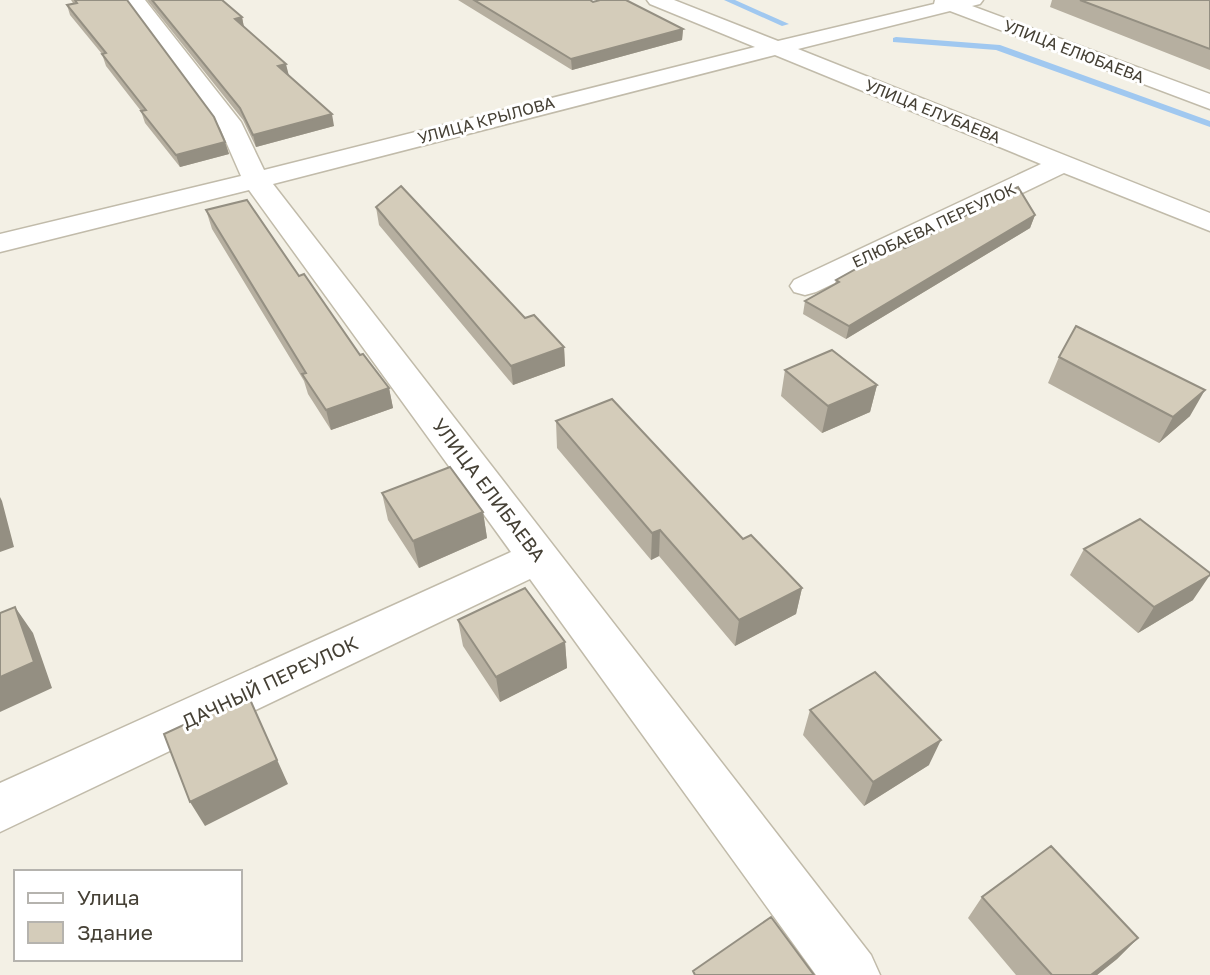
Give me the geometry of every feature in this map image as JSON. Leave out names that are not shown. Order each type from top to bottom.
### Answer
[{"type":"street","name":"УЛИЦА ЕЛИБАЕВА","points":[[135,0],[232,127],[256,180],[851,975]]},
{"type":"street","name":"УЛИЦА ЕЛУБАЕВА","points":[[657,0],[1210,223]]},
{"type":"street","name":"УЛИЦА КРЫЛОВА","points":[[0,243],[955,2]]},
{"type":"street","name":"УЛИЦА ЕЛЮБАЕВА","points":[[955,2],[1210,102]]},
{"type":"street","name":"ЕЛЮБАЕВА ПЕРЕУЛОК","points":[[806,286],[1062,164]]},
{"type":"street","name":"ДАЧНЫЙ ПЕРЕУЛОК","points":[[0,808],[539,557]]},
{"type":"building","points":[[75,0],[127,0],[214,117],[225,142],[176,155],[141,111],[146,110],[102,54],[106,53],[67,5],[77,3]]},
{"type":"building","points":[[152,0],[222,0],[242,17],[235,19],[286,64],[278,66],[332,114],[253,135],[240,108]]},
{"type":"building","points":[[474,0],[626,0],[683,29],[571,59]]},
{"type":"building","points":[[1080,0],[1210,0],[1210,49]]},
{"type":"building","points":[[401,186],[525,318],[534,315],[564,347],[511,366],[376,207]]},
{"type":"building","points":[[1018,187],[1035,215],[849,326],[805,301],[839,282],[836,280],[899,245],[905,248]]},
{"type":"building","points":[[247,200],[299,276],[304,274],[360,355],[363,354],[389,388],[326,410],[206,210]]},
{"type":"building","points":[[1076,326],[1205,390],[1173,417],[1059,357]]},
{"type":"building","points":[[832,350],[877,385],[828,406],[785,370]]},
{"type":"building","points":[[612,399],[743,539],[751,535],[802,588],[739,620],[660,530],[652,533],[556,421]]},
{"type":"building","points":[[450,467],[483,512],[413,541],[382,493]]},
{"type":"building","points":[[1140,519],[1210,575],[1154,607],[1084,549]]},
{"type":"building","points":[[525,588],[565,642],[496,677],[458,620]]},
{"type":"building","points":[[15,607],[34,662],[0,677],[0,613]]},
{"type":"building","points":[[875,672],[941,740],[873,782],[810,710]]},
{"type":"building","points":[[248,695],[277,760],[190,802],[164,734]]},
{"type":"building","points":[[1051,846],[1138,938],[1091,975],[1052,975],[982,897]]},
{"type":"building","points":[[771,917],[814,975],[695,975],[693,971]]},
{"type":"waterway","points":[[728,0],[785,24]]},
{"type":"waterway","points":[[896,40],[997,47],[1210,124]]}]
